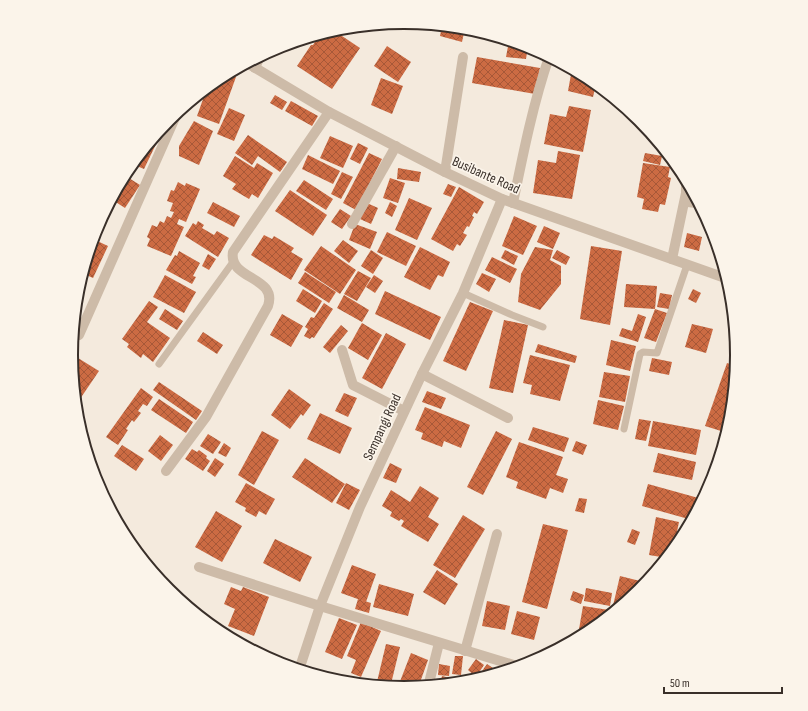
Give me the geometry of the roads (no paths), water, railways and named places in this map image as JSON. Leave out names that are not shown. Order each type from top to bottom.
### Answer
[{"type":"street","points":[[445,172],[463,57]]},
{"type":"street","points":[[513,203],[526,138],[548,63]]},
{"type":"street","name":"Busibante Road","points":[[253,66],[330,112],[445,172],[502,199],[720,276]]},
{"type":"street","points":[[166,472],[206,417],[270,300],[266,288],[236,267],[232,258],[233,252],[330,112]]},
{"type":"street","points":[[79,335],[171,127]]},
{"type":"street","points":[[352,224],[396,146]]},
{"type":"street","points":[[672,259],[686,190]]},
{"type":"street","name":"Sempangi Road","points":[[300,665],[320,606],[360,507],[404,411],[463,292],[502,199]]},
{"type":"street","points":[[342,350],[353,385],[404,411]]},
{"type":"street","points":[[422,374],[508,418]]},
{"type":"street","points":[[465,651],[497,534]]},
{"type":"street","points":[[199,567],[511,664]]},
{"type":"street","points":[[430,681],[439,643]]},
{"type":"lane","points":[[684,204],[694,205]]},
{"type":"lane","points":[[159,364],[233,262]]},
{"type":"lane","points":[[624,429],[640,354],[643,352],[657,353],[687,265]]},
{"type":"lane","points":[[463,292],[512,316],[543,327]]}]
